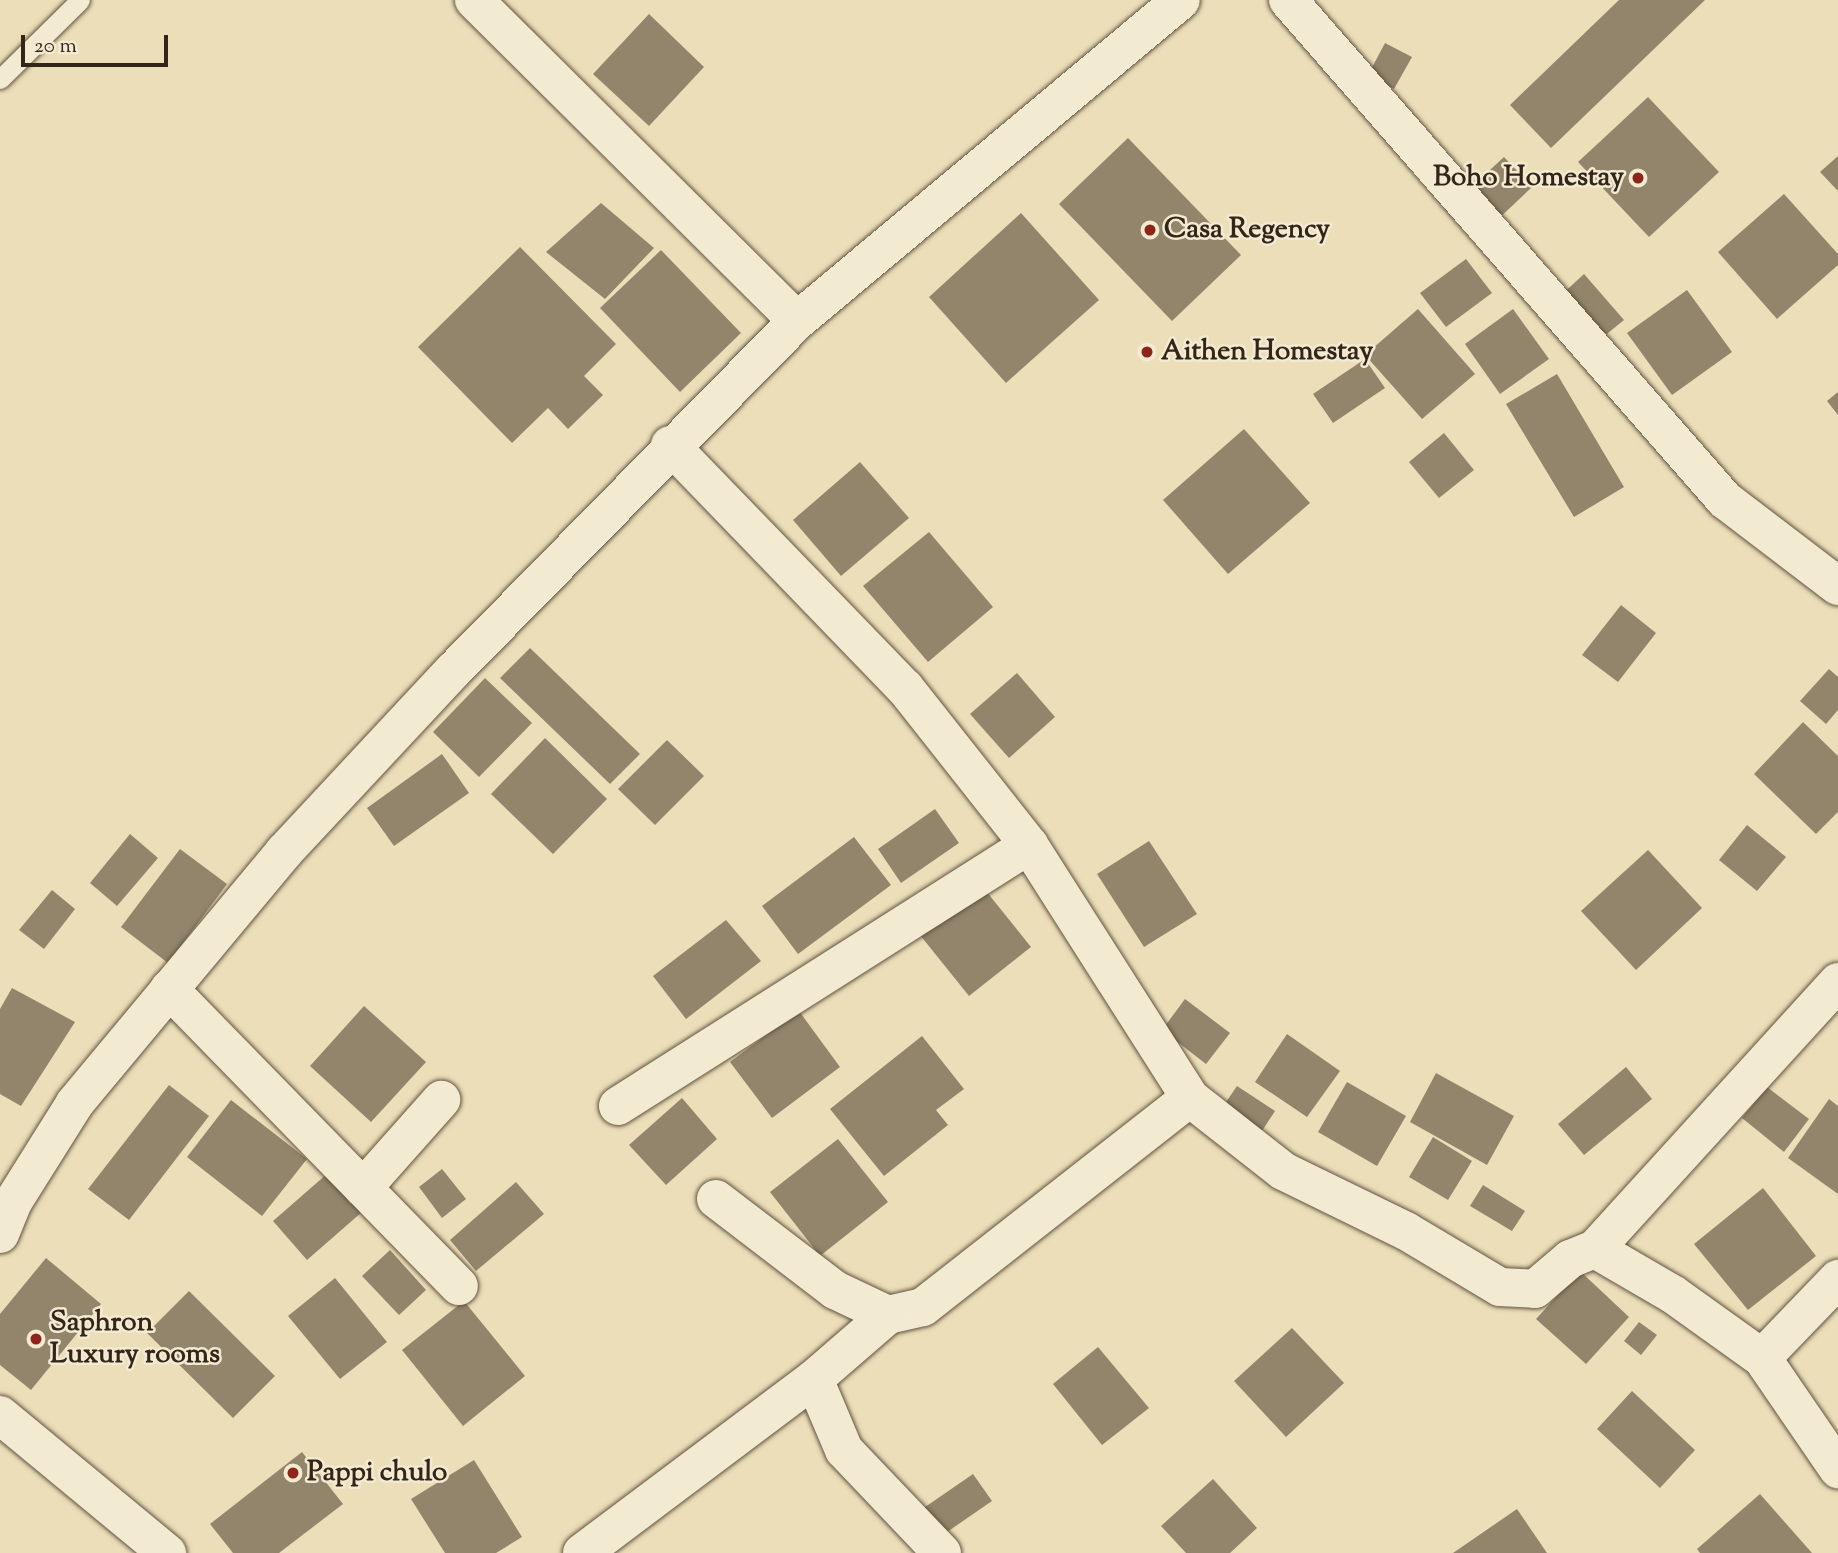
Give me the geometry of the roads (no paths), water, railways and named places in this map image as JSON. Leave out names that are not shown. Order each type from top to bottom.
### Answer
[{"type":"street","points":[[474,0],[797,320]]},
{"type":"street","points":[[0,1234],[13,1202],[75,1103],[284,852],[670,445],[797,320],[1181,0]]},
{"type":"street","points":[[1288,0],[1725,500],[1838,586]]},
{"type":"street","points":[[670,445],[905,688],[1029,845],[1189,1098],[1283,1171],[1406,1231],[1500,1287],[1535,1289],[1570,1259],[1595,1249],[1838,982]]},
{"type":"street","points":[[618,1106],[1029,845]]},
{"type":"street","points":[[169,989],[459,1286]]},
{"type":"street","points":[[582,1553],[814,1379],[888,1315],[923,1307],[1189,1098]]},
{"type":"street","points":[[363,1188],[441,1100]]},
{"type":"street","points":[[716,1199],[835,1290],[888,1315]]},
{"type":"street","points":[[1595,1249],[1674,1295],[1762,1358],[1838,1469]]},
{"type":"street","points":[[1762,1358],[1838,1279]]},
{"type":"street","points":[[814,1379],[844,1450],[942,1553]]},
{"type":"street","points":[[0,1415],[167,1553]]},
{"type":"lane","points":[[0,79],[80,0]]},
{"type":"place","name":"Boho Homestay","points":[[1638,178]]},
{"type":"place","name":"Casa Regency","points":[[1150,230]]},
{"type":"place","name":"Aithen Homestay","points":[[1147,352]]},
{"type":"place","name":"Saphron Luxury rooms","points":[[36,1339]]},
{"type":"place","name":"Pappi chulo","points":[[293,1473]]}]
